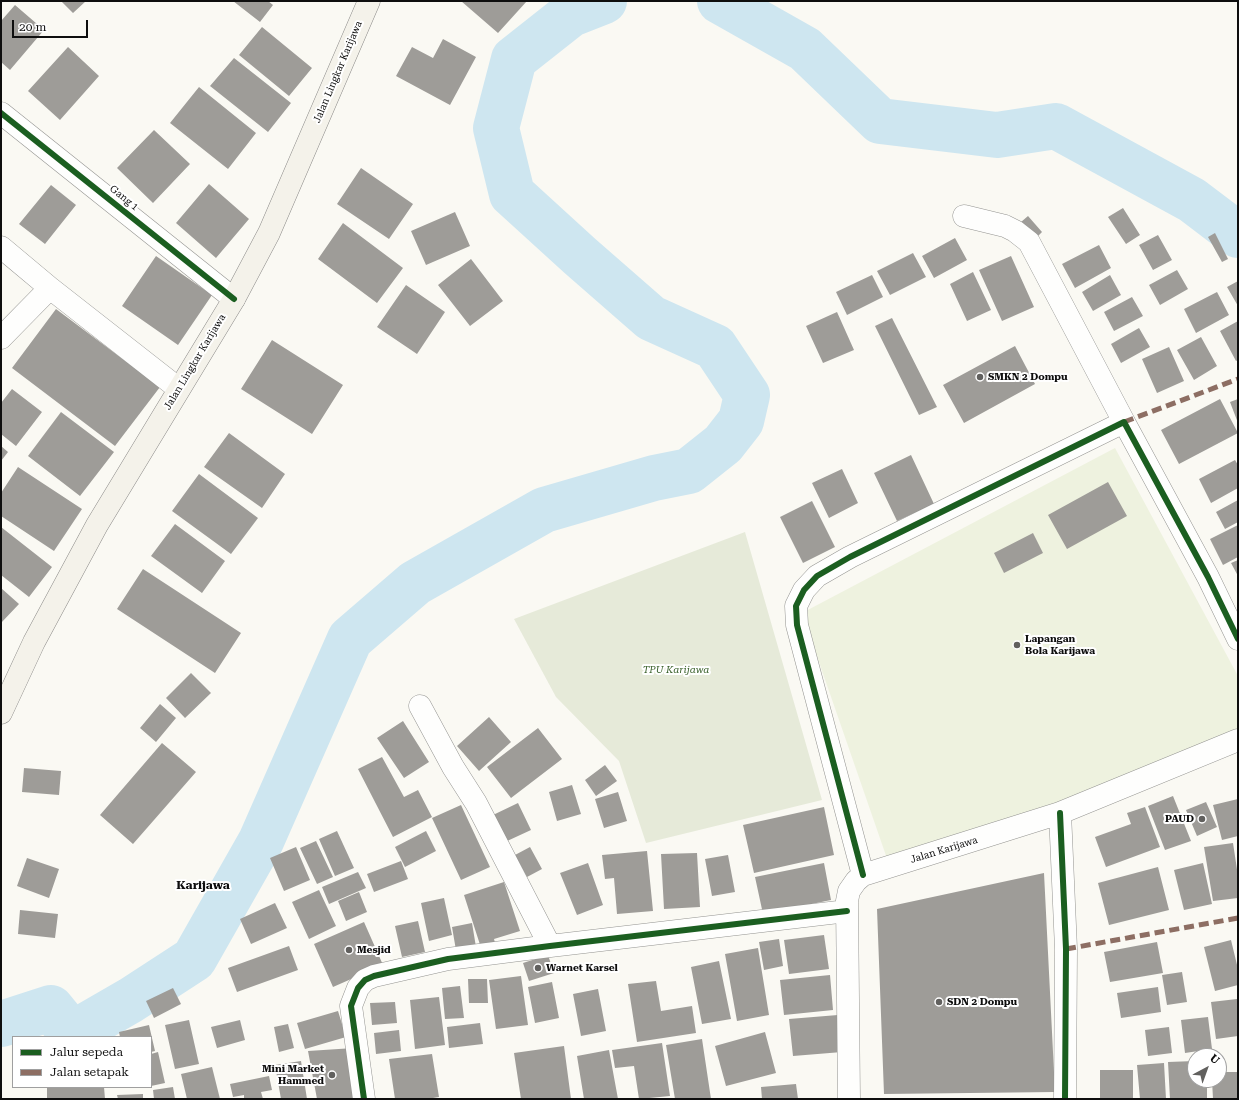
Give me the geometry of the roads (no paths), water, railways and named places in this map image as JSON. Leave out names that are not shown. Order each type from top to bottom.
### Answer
[{"type":"main road","name":"Jalan Lingkar Karijawa","points":[[1,713],[34,642],[97,525],[234,299],[269,233],[369,1]]},
{"type":"street","name":"Gang 1","points":[[1,113],[234,299]]},
{"type":"street","points":[[964,216],[1005,226],[1016,231],[1029,242],[1208,577],[1238,639]]},
{"type":"street","points":[[1,247],[50,288],[179,390]]},
{"type":"street","points":[[1,338],[50,288]]},
{"type":"street","points":[[849,1099],[847,901],[849,891],[852,886],[863,875],[826,741],[797,625],[796,606],[804,590],[818,576],[850,557],[1124,422]]},
{"type":"street","points":[[420,706],[453,767],[476,803],[550,946]]},
{"type":"street","name":"Jalan Karijawa","points":[[863,875],[1060,813],[1238,740]]},
{"type":"street","points":[[1060,813],[1066,949],[1065,1099]]},
{"type":"street","points":[[364,1099],[351,1006],[358,988],[366,980],[374,976],[448,959],[847,911]]},
{"type":"waterway","points":[[1,1024],[51,1008],[69,1030],[86,1026],[131,1000],[194,959],[261,841],[350,639],[415,583],[544,510],[654,478],[689,471],[723,444],[741,421],[747,395],[715,347],[651,318],[512,194],[496,128],[514,59],[571,14],[604,1]]},
{"type":"waterway","points":[[720,1],[805,49],[880,121],[997,135],[1056,126],[1192,200],[1238,235]]},
{"type":"place","name":"SMKN 2 Dompu","points":[[980,377]]},
{"type":"place","name":"Lapangan Bola Karijawa","points":[[1017,645]]},
{"type":"place","name":"PAUD","points":[[1202,819]]},
{"type":"place","name":"Mesjid","points":[[349,950]]},
{"type":"place","name":"Warnet Karsel","points":[[538,968]]},
{"type":"place","name":"SDN 2 Dompu","points":[[939,1002]]},
{"type":"place","name":"Mini Market Hammed","points":[[332,1075]]},
{"type":"district","name":"Karijawa","points":[[203,885]]},
{"type":"park label","name":"TPU Karijawa","points":[[676,670]]}]
